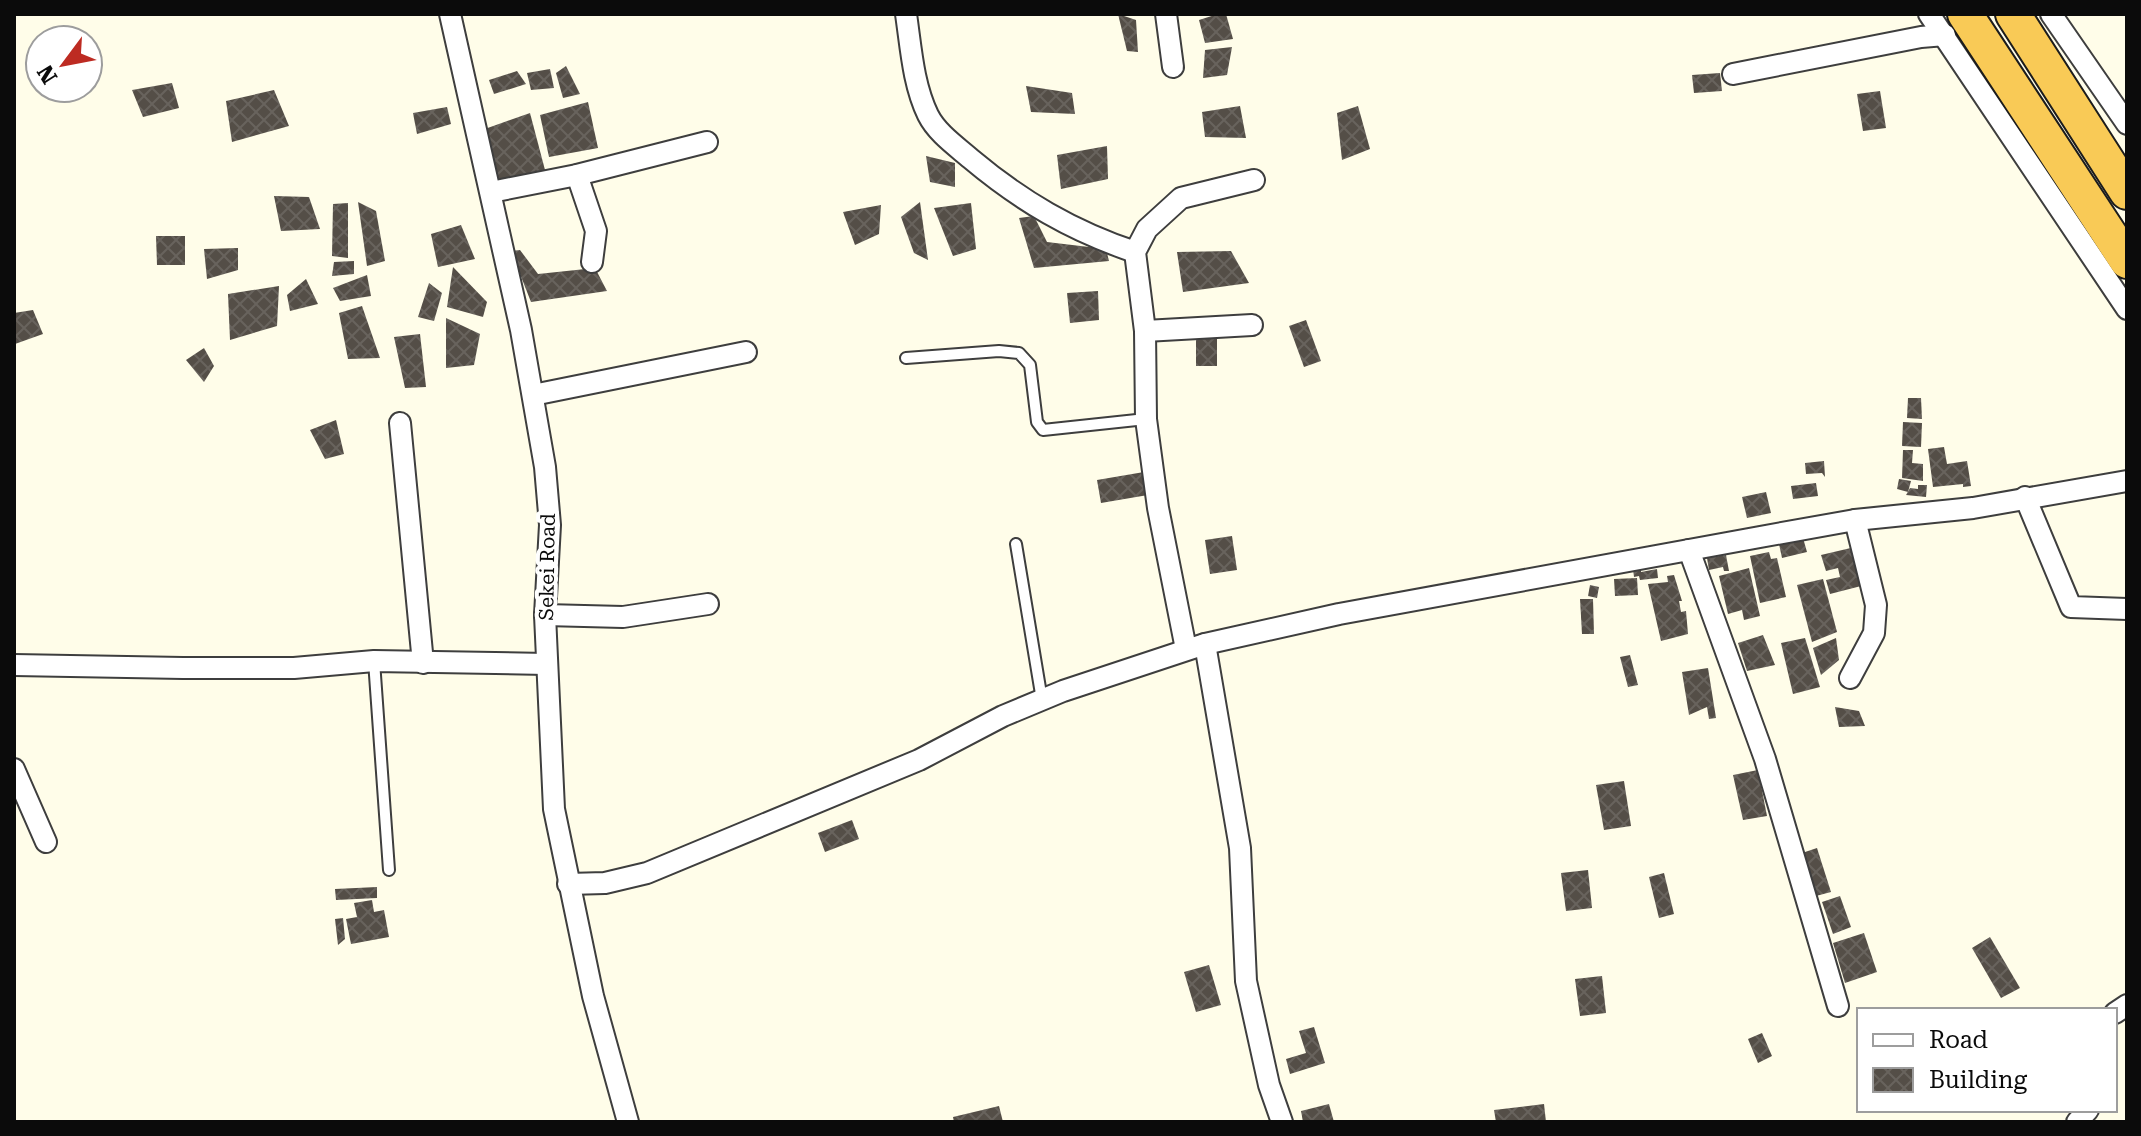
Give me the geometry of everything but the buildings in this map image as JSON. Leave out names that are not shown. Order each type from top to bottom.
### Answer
[{"type":"highway","points":[[2013,14],[2127,192]]},
{"type":"highway","points":[[1955,25],[2127,261]]},
{"type":"street","name":"Sekei Road","points":[[450,14],[533,395],[550,525],[545,615],[554,809],[593,996],[628,1122]]},
{"type":"street","points":[[906,14],[922,101],[930,118],[947,139],[1038,210],[1094,238],[1135,252]]},
{"type":"street","points":[[1166,14],[1173,67]]},
{"type":"street","points":[[1929,14],[1955,25],[2127,309]]},
{"type":"street","points":[[2051,14],[2127,124]]},
{"type":"street","points":[[1733,74],[1921,37],[1955,25]]},
{"type":"street","points":[[491,192],[577,175],[707,142]]},
{"type":"street","points":[[577,175],[596,231],[592,262]]},
{"type":"street","points":[[1254,180],[1181,198],[1147,229],[1135,252],[1145,331],[1146,419],[1158,508],[1195,647],[1240,848],[1246,981],[1269,1085],[1282,1122]]},
{"type":"street","points":[[1145,331],[1252,325]]},
{"type":"street","points":[[533,395],[746,352]]},
{"type":"street","points":[[400,423],[423,663]]},
{"type":"street","points":[[568,884],[605,883],[647,873],[919,760],[1042,700],[1195,647],[1339,614],[1855,520],[1973,508],[2127,481]]},
{"type":"street","points":[[2025,497],[2071,607],[2127,609]]},
{"type":"street","points":[[1850,678],[1874,633],[1876,605],[1855,520]]},
{"type":"street","points":[[1689,550],[1765,759],[1838,1006]]},
{"type":"street","points":[[545,615],[623,617],[708,604]]},
{"type":"street","points":[[14,665],[294,668],[374,661],[547,664]]},
{"type":"street","points":[[14,769],[46,842]]},
{"type":"lane","points":[[906,358],[999,351],[1019,353],[1030,365],[1037,422],[1043,430],[1146,419]]},
{"type":"lane","points":[[1016,544],[1042,700]]},
{"type":"lane","points":[[374,661],[389,870]]}]
